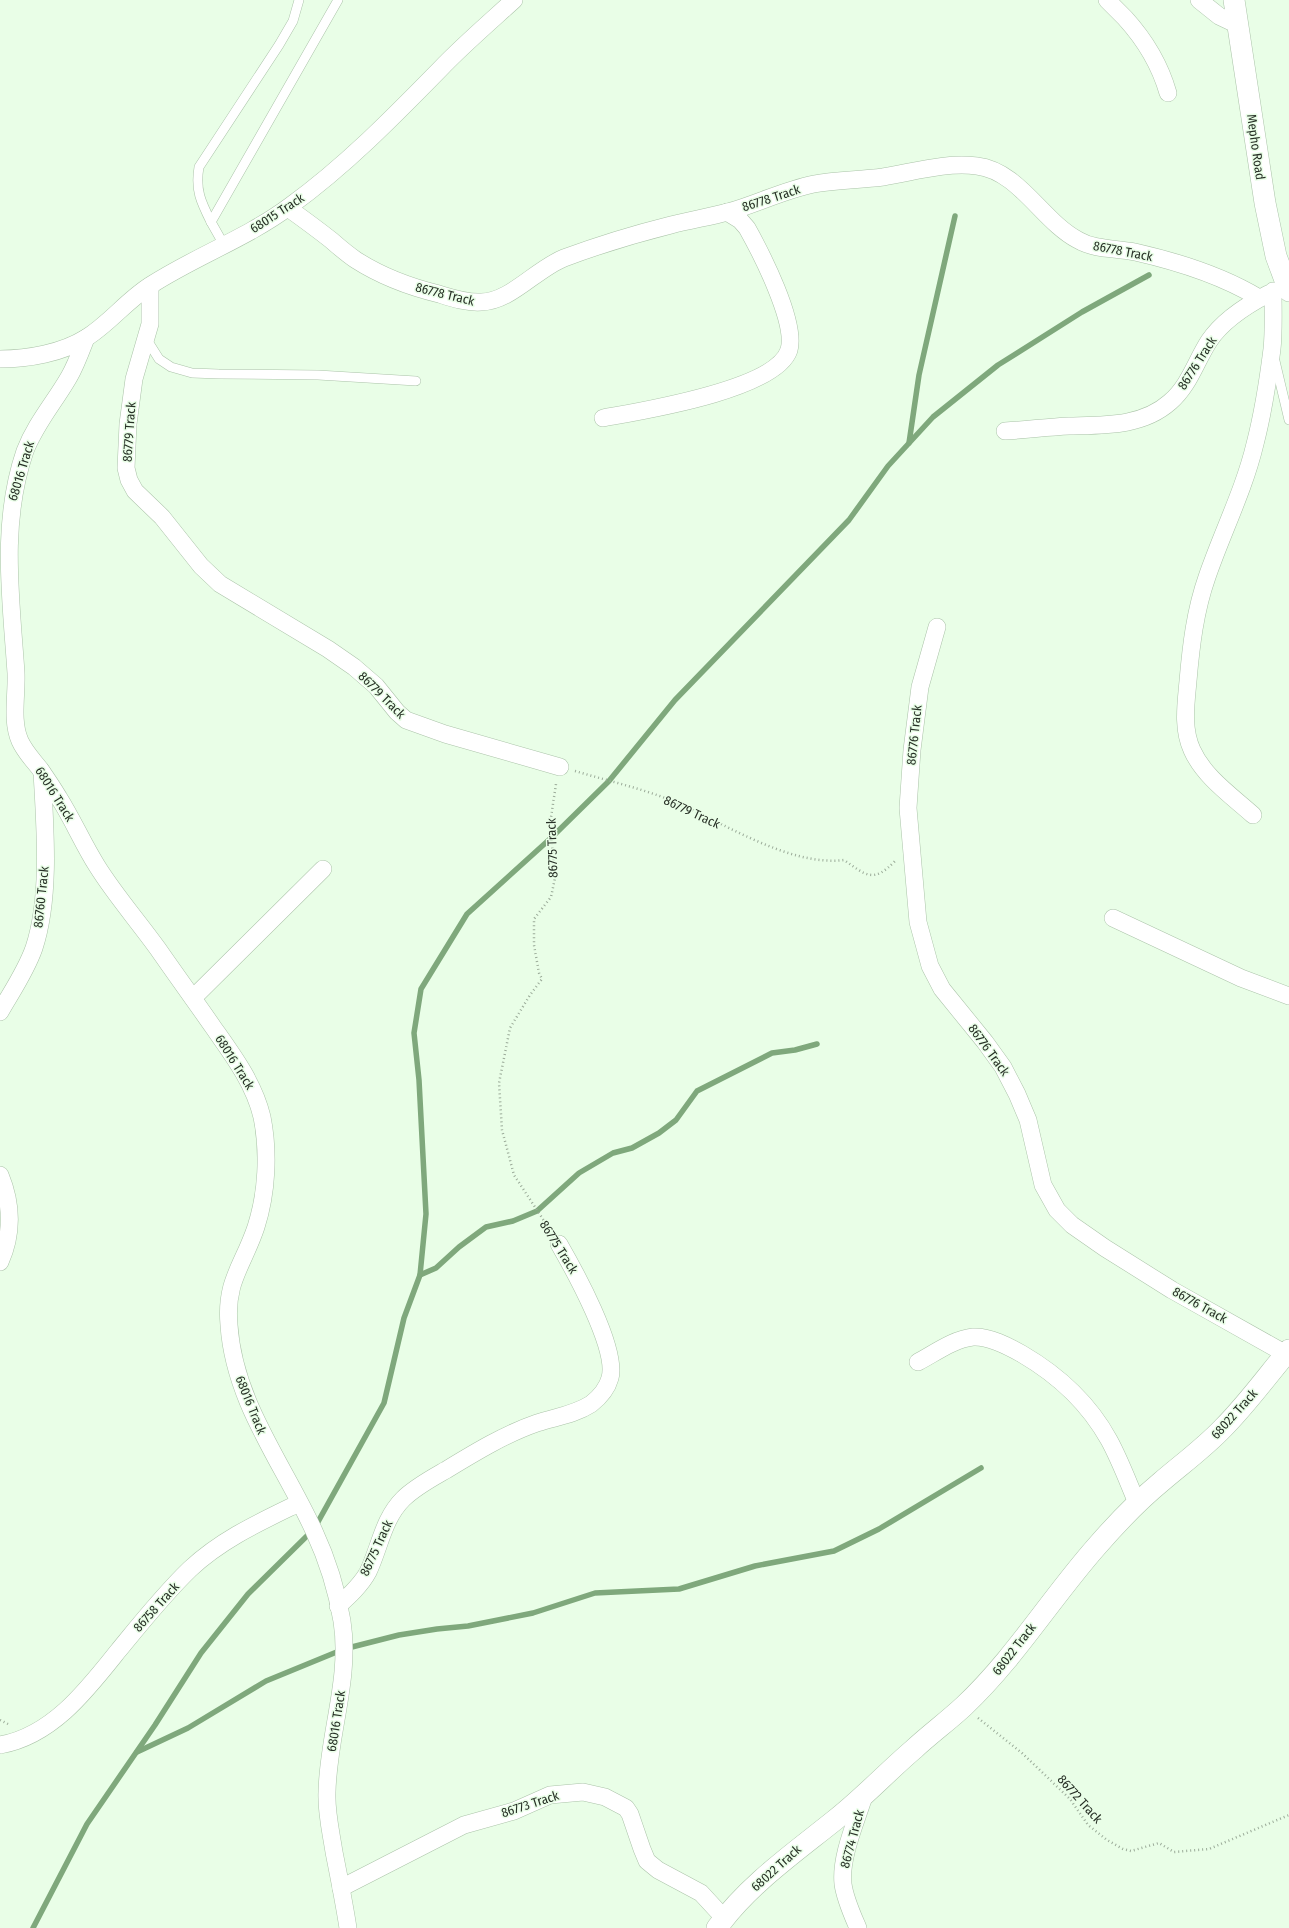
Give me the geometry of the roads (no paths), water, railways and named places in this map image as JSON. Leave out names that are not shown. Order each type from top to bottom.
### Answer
[{"type":"street","name":"68015 Track","points":[[0,360],[41,354],[64,348],[86,338],[150,286],[254,229],[288,208],[355,154],[450,60],[514,0]]},
{"type":"street","points":[[1107,0],[1137,32],[1151,53],[1163,76],[1168,94]]},
{"type":"street","points":[[1199,0],[1219,16],[1238,24]]},
{"type":"street","name":"Mepho Road","points":[[1234,0],[1265,203],[1276,256],[1277,291]]},
{"type":"street","name":"86778 Track","points":[[288,208],[355,259],[392,279],[427,291],[462,300],[481,302],[495,300],[510,292],[555,262],[569,256],[640,233],[727,212],[815,184],[884,177],[934,167],[955,165],[978,166],[995,170],[1014,182],[1053,223],[1069,235],[1085,244],[1132,251],[1187,266],[1223,279],[1277,291]]},
{"type":"street","points":[[603,418],[710,396],[770,371],[783,361],[789,349],[790,335],[782,304],[747,228],[740,220],[727,212]]},
{"type":"street","name":"86779 Track","points":[[150,286],[150,324],[147,340],[134,379],[128,424],[126,468],[129,480],[135,491],[162,517],[201,566],[220,584],[328,649],[354,667],[376,686],[397,712],[406,720],[439,732],[560,767]]},
{"type":"street","points":[[1253,815],[1207,773],[1192,750],[1186,729],[1186,703],[1193,633],[1198,608],[1207,577],[1255,445],[1272,348],[1277,291]]},
{"type":"street","name":"86776 Track","points":[[1005,431],[1102,426],[1128,423],[1152,415],[1170,402],[1186,383],[1210,340],[1223,325],[1277,291]]},
{"type":"street","name":"68016 Track","points":[[86,338],[68,379],[36,427],[17,478],[11,505],[8,565],[16,681],[16,729],[26,752],[42,772],[64,806],[99,870],[233,1055],[254,1091],[261,1114],[266,1141],[265,1176],[255,1229],[233,1278],[228,1303],[229,1330],[242,1388],[269,1449],[314,1529],[326,1560],[338,1606],[344,1649],[343,1673],[328,1770],[326,1796],[348,1928]]},
{"type":"street","name":"86776 Track","points":[[937,627],[920,687],[914,731],[908,808],[918,922],[930,966],[942,989],[985,1042],[1003,1067],[1028,1120],[1043,1185],[1057,1210],[1072,1225],[1104,1248],[1172,1290],[1287,1352]]},
{"type":"street","name":"86760 Track","points":[[0,1012],[20,979],[34,948],[41,917],[45,853],[42,772]]},
{"type":"street","points":[[193,998],[323,869]]},
{"type":"street","points":[[1113,918],[1240,978],[1289,996]]},
{"type":"street","points":[[0,1176],[10,1211],[9,1235],[0,1262]]},
{"type":"street","name":"86775 Track","points":[[338,1606],[354,1590],[367,1573],[389,1518],[403,1499],[430,1479],[470,1456],[537,1423],[575,1413],[590,1404],[605,1390],[611,1376],[610,1360],[606,1343],[576,1273],[559,1244]]},
{"type":"street","points":[[918,1362],[962,1340],[974,1337],[989,1339],[1008,1346],[1044,1367],[1070,1388],[1093,1414],[1110,1440],[1137,1503]]},
{"type":"street","name":"68022 Track","points":[[721,1923],[776,1867],[864,1796],[915,1748],[964,1707],[1012,1654],[1065,1583],[1137,1503],[1198,1452],[1224,1428],[1287,1352]]},
{"type":"street","name":"86758 Track","points":[[0,1745],[12,1743],[32,1735],[52,1721],[91,1686],[138,1626],[190,1569],[235,1535],[299,1503]]},
{"type":"street","name":"86773 Track","points":[[341,1888],[464,1825],[514,1811],[550,1795],[583,1792],[605,1797],[626,1808],[630,1814],[647,1861],[658,1870],[701,1893],[721,1923]]},
{"type":"street","name":"86774 Track","points":[[858,1928],[845,1894],[843,1869],[864,1796]]},
{"type":"lane","points":[[224,245],[200,199],[197,182],[199,167],[279,45],[293,21],[299,0]]},
{"type":"lane","points":[[211,222],[338,0]]},
{"type":"lane","points":[[147,340],[159,359],[171,367],[192,373],[318,375],[416,381]]},
{"type":"lane","points":[[1272,348],[1289,420]]},
{"type":"waterway","points":[[909,443],[919,375],[955,216]]},
{"type":"waterway","points":[[33,1928],[87,1824],[155,1725],[201,1653],[248,1594],[314,1529],[384,1403],[404,1318],[420,1275],[426,1214],[419,1080],[414,1033],[421,989],[467,914],[551,838],[609,781],[675,700],[849,520],[888,466],[933,417],[998,365],[1082,312],[1149,275]]},
{"type":"waterway","points":[[420,1275],[436,1268],[459,1247],[486,1227],[513,1221],[537,1211],[579,1173],[613,1153],[632,1148],[659,1133],[676,1120],[697,1091],[772,1053],[795,1050],[817,1044]]},
{"type":"waterway","points":[[137,1752],[188,1728],[266,1681],[344,1649],[399,1635],[468,1626],[533,1613],[595,1593],[679,1589],[755,1566],[834,1551],[879,1529],[981,1468]]}]
